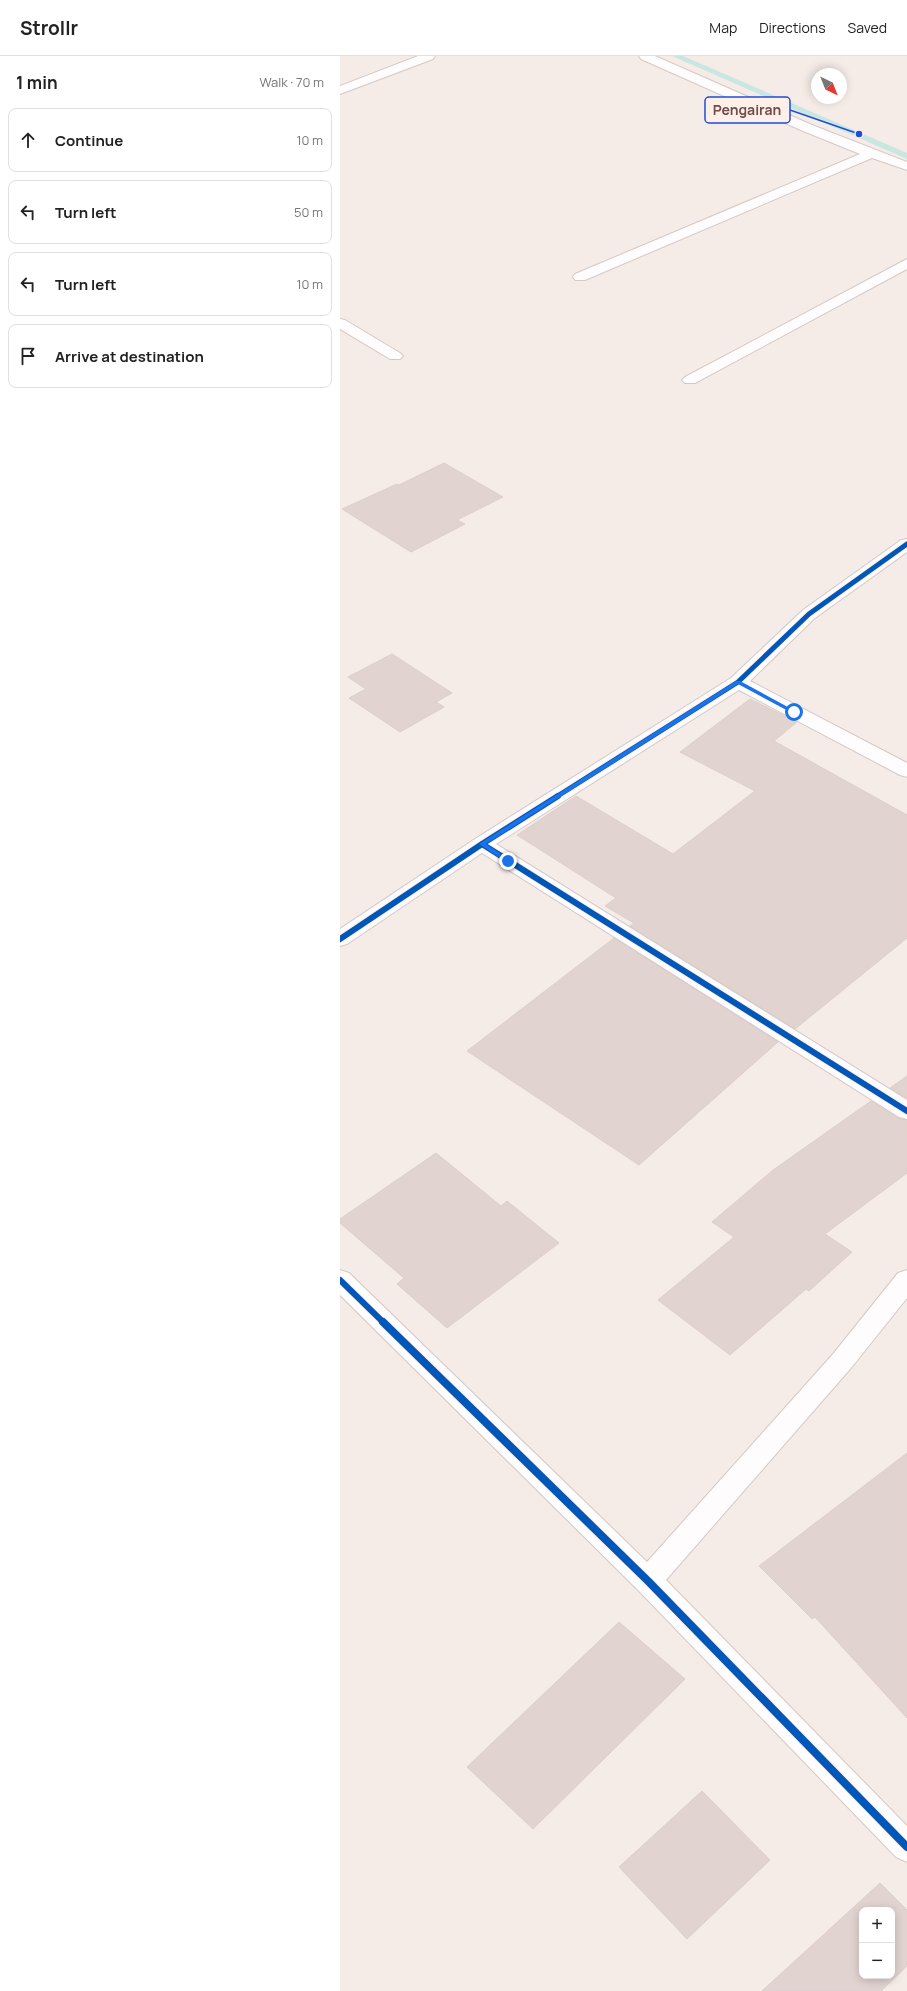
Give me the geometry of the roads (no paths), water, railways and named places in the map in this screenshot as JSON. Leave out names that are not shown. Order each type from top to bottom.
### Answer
[{"type":"street","points":[[340,90],[429,56]]},
{"type":"street","points":[[645,56],[696,77],[796,123],[871,154],[907,166]]},
{"type":"street","points":[[580,277],[871,154]]},
{"type":"street","points":[[690,380],[907,263]]},
{"type":"street","points":[[340,323],[395,356]]},
{"type":"street","points":[[340,940],[482,844],[738,682],[809,614],[907,544]]},
{"type":"street","points":[[738,682],[907,771]]},
{"type":"street","points":[[482,844],[907,1111]]},
{"type":"street","points":[[340,1280],[648,1581],[907,1846]]},
{"type":"street","points":[[648,1581],[904,1290]]},
{"type":"waterway","points":[[676,56],[907,156]]},
{"type":"place","name":"Pengairan","points":[[859,134]]}]
